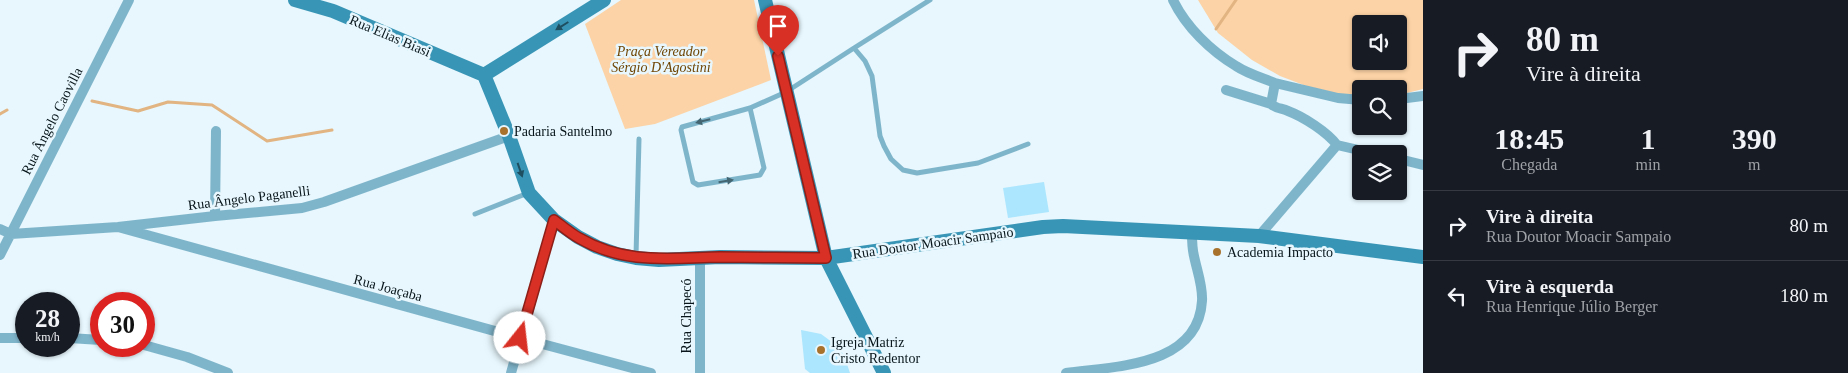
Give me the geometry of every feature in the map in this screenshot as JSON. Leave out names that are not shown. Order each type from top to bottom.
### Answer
[{"type":"street","name":"Rua Ângelo Caovilla","points":[[0,255],[129,0]]},
{"type":"street","name":"Rua Elias Biasi","points":[[295,0],[329,6],[484,76]]},
{"type":"street","points":[[484,76],[604,0]]},
{"type":"street","points":[[765,0],[826,258],[884,373]]},
{"type":"street","points":[[1173,0],[1188,22],[1212,50],[1237,67],[1275,83],[1338,98],[1352,99]]},
{"type":"street","name":"Rua Doutor Moacir Sampaio","points":[[484,76],[509,136],[529,193],[554,220],[578,238],[597,247],[636,258],[659,260],[700,258],[826,258],[1043,227],[1079,226],[1259,236],[1423,257]]},
{"type":"street","points":[[1271,104],[1275,83]]},
{"type":"street","points":[[1226,90],[1288,111],[1331,136],[1337,144],[1352,148]]},
{"type":"street","points":[[1407,98],[1423,96]]},
{"type":"street","points":[[215,216],[216,131]]},
{"type":"street","name":"Rua Ângelo Paganelli","points":[[11,234],[118,227],[312,206],[509,136]]},
{"type":"street","points":[[1259,236],[1337,144]]},
{"type":"street","points":[[1407,161],[1423,165]]},
{"type":"street","points":[[511,373],[554,220]]},
{"type":"street","name":"Rua Joaçaba","points":[[118,227],[652,373]]},
{"type":"street","points":[[0,229],[11,234]]},
{"type":"street","points":[[1066,373],[1145,362],[1170,352],[1190,336],[1200,315],[1202,303],[1202,294],[1192,249],[1192,233]]},
{"type":"street","name":"Rua Chapecó","points":[[700,258],[700,373]]},
{"type":"street","points":[[0,338],[15,338]]},
{"type":"street","points":[[155,348],[187,357],[228,373]]},
{"type":"lane","points":[[750,108],[764,172],[760,175],[707,184],[698,185],[693,182],[680,130],[682,127],[750,108],[786,92],[930,0]]},
{"type":"lane","points":[[854,48],[865,61],[872,76],[880,136],[884,146],[891,158],[903,170],[917,173],[978,164],[1028,144]]},
{"type":"lane","points":[[636,258],[639,139]]},
{"type":"lane","points":[[475,214],[529,193]]},
{"type":"green space","name":"Praça Vereador Sérgio D'Agostini","points":[[621,0],[754,0],[771,80],[655,124],[625,129],[585,24]]},
{"type":"green space","points":[[1198,0],[1423,0],[1423,89],[1407,93],[1407,80],[1352,80],[1352,97],[1322,92],[1280,76],[1252,60],[1218,33]]},
{"type":"building","points":[[1044,182],[1049,212],[1008,218],[1003,188]]},
{"type":"building","name":"Igreja Matriz Cristo Redentor","points":[[801,330],[821,334],[836,345],[844,355],[850,373],[810,373],[805,369]]},
{"type":"waterway","points":[[1216,29],[1236,0]]},
{"type":"waterway","points":[[92,101],[138,111],[168,102],[212,105],[267,141],[332,130]]},
{"type":"waterway","points":[[0,114],[7,110]]},
{"type":"place","name":"Padaria Santelmo","points":[[504,131]]},
{"type":"place","name":"Academia Impacto","points":[[1217,252]]},
{"type":"place","name":"Igreja Matriz Cristo Redentor","points":[[821,350]]},
{"type":"route","points":[[520,338],[554,220],[578,238],[597,247],[636,258],[659,260],[720,257],[826,258],[778,56]]}]
